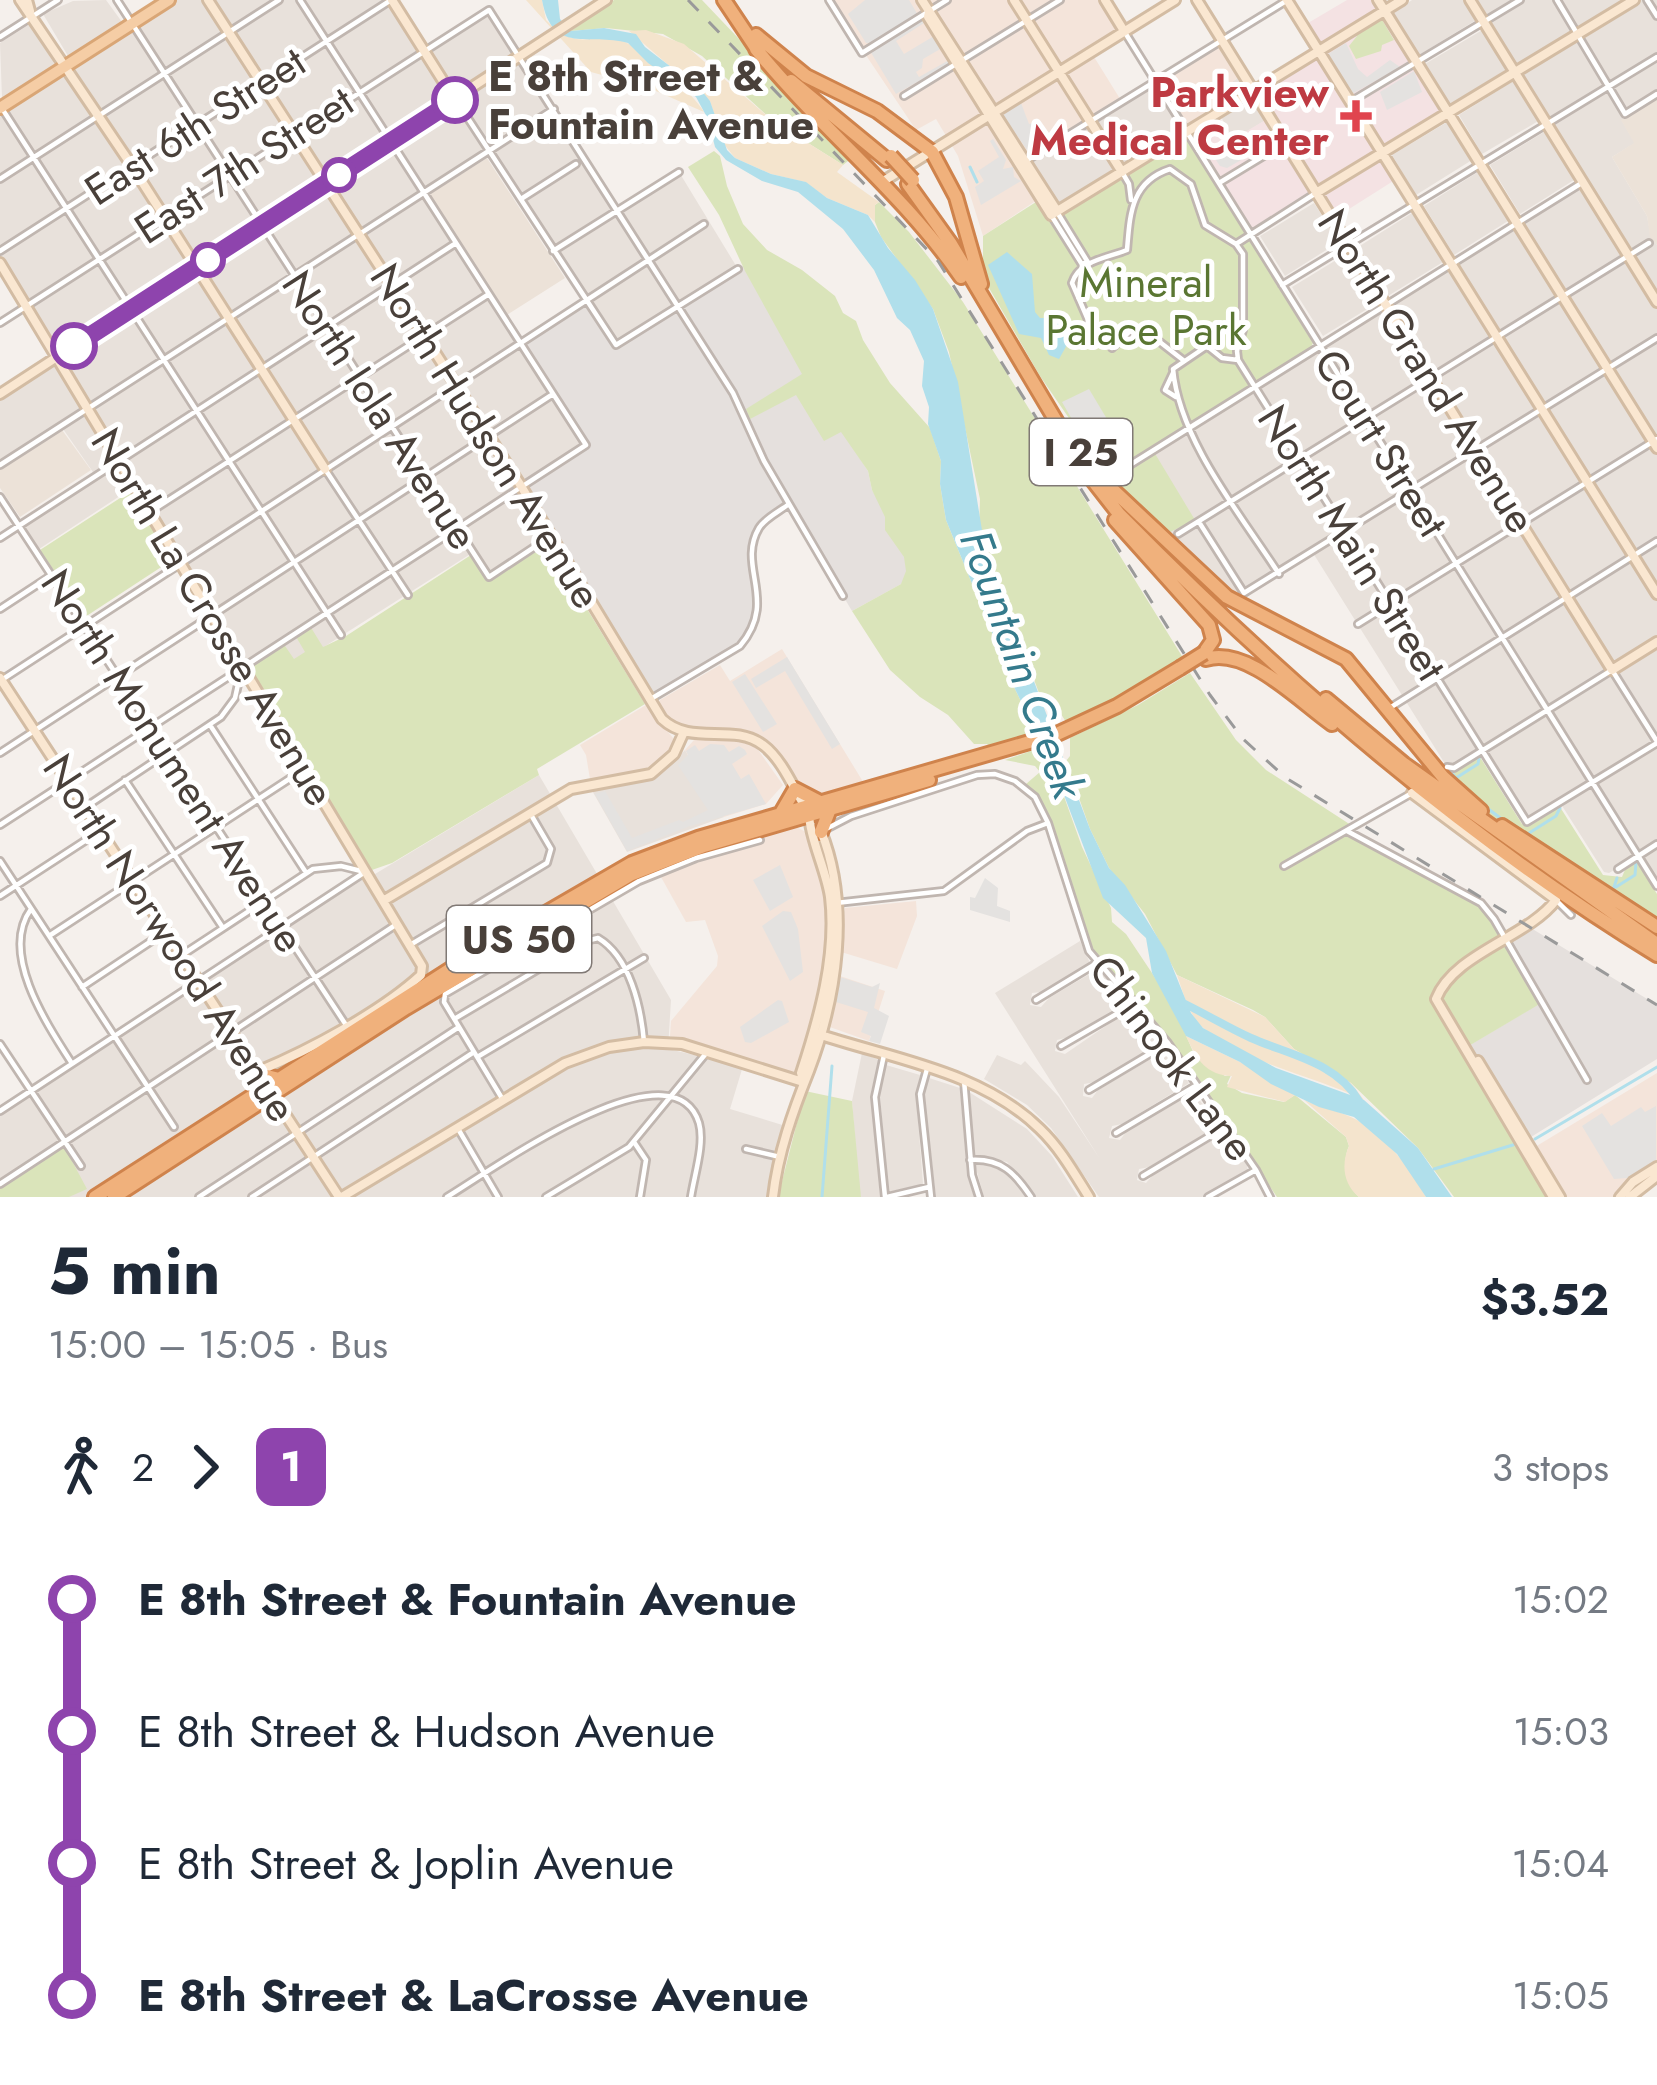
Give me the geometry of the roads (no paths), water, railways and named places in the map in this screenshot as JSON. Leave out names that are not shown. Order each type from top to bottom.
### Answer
[{"type":"highway","name":"I 25","points":[[724,0],[756,42],[889,159],[940,215],[1092,474],[1148,531],[1367,735],[1657,944]]},
{"type":"highway","name":"I 25","points":[[734,0],[756,42]]},
{"type":"highway","points":[[756,42],[806,76],[877,111],[930,150],[956,197],[981,284]]},
{"type":"highway","points":[[756,42],[792,94],[940,246],[985,306]]},
{"type":"highway","name":"I 25","points":[[911,182],[985,306],[1130,526],[1366,746],[1657,960]]},
{"type":"highway","points":[[1092,474],[1129,537],[1210,625],[1213,640],[1208,656],[1244,660],[1366,746]]},
{"type":"highway","points":[[1092,474],[1227,597],[1346,659],[1460,794],[1657,927]]},
{"type":"highway","name":"US 50","points":[[114,1197],[211,1136],[269,1089],[313,1064],[331,1045],[632,863],[698,838],[1032,745],[1096,720],[1208,656]]},
{"type":"highway","points":[[795,789],[825,806],[817,832],[786,817],[795,789]]},
{"type":"highway","name":"US 50","points":[[95,1197],[630,875],[786,817]]},
{"type":"main road","points":[[0,107],[169,0]]},
{"type":"street","points":[[23,0],[408,595]]},
{"type":"street","points":[[0,37],[58,0]]},
{"type":"street","name":"North Iola Avenue","points":[[116,0],[489,577],[551,536]]},
{"type":"street","name":"North Hudson Avenue","points":[[208,0],[489,435],[649,700],[662,719],[682,734]]},
{"type":"street","points":[[0,179],[279,0]]},
{"type":"street","points":[[0,825],[586,445],[300,0]]},
{"type":"street","points":[[391,0],[616,345],[738,269]]},
{"type":"street","name":"East 6th Street","points":[[0,251],[391,0]]},
{"type":"street","points":[[0,394],[606,0]]},
{"type":"street","points":[[829,0],[862,52],[947,0]]},
{"type":"street","points":[[922,0],[928,17],[1086,265]]},
{"type":"street","points":[[1015,0],[1129,184],[1127,250],[1086,265],[1072,283],[1088,325],[1108,335],[1112,348],[1121,336],[1135,332]]},
{"type":"street","points":[[904,96],[1060,0]]},
{"type":"street","name":"Court Street","points":[[1105,0],[1657,886]]},
{"type":"street","points":[[881,182],[1175,0]]},
{"type":"street","name":"North Grand Avenue","points":[[1197,0],[1657,742]]},
{"type":"street","points":[[1023,163],[1287,0],[1657,594]]},
{"type":"street","points":[[1358,625],[1656,443],[1378,0]]},
{"type":"street","points":[[1054,213],[1402,0]]},
{"type":"street","points":[[1470,0],[1657,302]]},
{"type":"street","points":[[1350,102],[1520,0]]},
{"type":"street","points":[[1557,0],[1625,114],[1657,94]]},
{"type":"street","points":[[1131,206],[1144,184],[1165,170],[1178,172],[1193,188],[1205,225],[1236,244],[1634,0]]},
{"type":"street","points":[[1647,0],[1657,16]]},
{"type":"street","name":"East 7th Street","points":[[0,323],[489,10],[521,58]]},
{"type":"street","points":[[1282,285],[1657,57]]},
{"type":"street","points":[[521,58],[734,394],[764,461],[843,596]]},
{"type":"street","points":[[0,107],[341,635]]},
{"type":"street","points":[[0,465],[554,109]]},
{"type":"street","points":[[1219,183],[1285,143]]},
{"type":"street","points":[[520,199],[576,164]]},
{"type":"street","points":[[553,251],[679,172]]},
{"type":"street","points":[[1117,473],[1582,183]]},
{"type":"street","points":[[1129,184],[1144,184]]},
{"type":"street","points":[[0,680],[704,224]]},
{"type":"street","points":[[0,538],[456,243]]},
{"type":"street","points":[[1178,534],[1649,243]]},
{"type":"street","name":"North Main Street","points":[[1236,244],[1244,256],[1238,360],[1527,822],[1593,782]]},
{"type":"street","name":"North La Crosse Avenue","points":[[0,263],[410,945],[422,972],[415,981],[346,1025]]},
{"type":"street","points":[[151,512],[488,294]]},
{"type":"street","points":[[1098,331],[1148,332],[1184,359]]},
{"type":"street","points":[[1199,522],[1244,593],[1657,338]]},
{"type":"street","points":[[1238,360],[1222,358],[1207,346],[1174,365],[1165,390],[1177,398],[1188,427],[1279,574]]},
{"type":"street","points":[[0,753],[553,394]]},
{"type":"street","name":"North Monument Avenue","points":[[0,497],[346,1025]]},
{"type":"street","points":[[649,700],[740,646],[750,635],[760,604],[751,565],[754,542],[760,526],[789,504]]},
{"type":"street","points":[[1388,711],[1657,541]]},
{"type":"street","points":[[0,609],[52,574]]},
{"type":"street","points":[[1447,767],[1482,751],[1657,642]]},
{"type":"street","points":[[84,808],[210,725],[232,704],[242,665]]},
{"type":"street","name":"North Norwood Avenue","points":[[0,680],[341,1197]]},
{"type":"street","points":[[210,725],[307,873]]},
{"type":"street","points":[[383,901],[588,783],[651,774],[674,754],[682,734],[741,736],[760,743],[795,789],[835,874],[836,954],[773,1197]]},
{"type":"street","points":[[1593,782],[1657,742]]},
{"type":"street","points":[[49,936],[303,770]]},
{"type":"street","name":"Chinook Lane","points":[[817,832],[851,815],[986,773],[1024,785],[1042,808],[1084,939],[1097,963],[1168,1043],[1270,1197]]},
{"type":"street","points":[[125,780],[223,928]]},
{"type":"street","points":[[1285,866],[1412,793],[1571,915]]},
{"type":"street","points":[[410,945],[547,863],[551,849],[530,813]]},
{"type":"street","points":[[834,903],[944,891],[1027,831],[1048,823]]},
{"type":"street","points":[[0,896],[100,831]]},
{"type":"street","points":[[1346,831],[1480,903],[1587,1080]]},
{"type":"street","points":[[503,1100],[443,996],[604,899],[678,864],[760,840]]},
{"type":"street","points":[[1618,868],[1657,844]]},
{"type":"street","points":[[0,861],[173,1127]]},
{"type":"street","points":[[181,955],[307,873],[333,866],[365,872]]},
{"type":"street","points":[[0,1112],[365,872]]},
{"type":"street","points":[[1556,900],[1436,994],[1556,1197]]},
{"type":"street","points":[[14,926],[31,909]]},
{"type":"street","points":[[0,1184],[397,924]]},
{"type":"street","points":[[82,986],[165,932]]},
{"type":"street","points":[[454,1019],[594,938],[607,943],[638,1001],[644,1042]]},
{"type":"street","points":[[252,1197],[476,1055],[644,958]]},
{"type":"street","points":[[1036,1000],[1097,963]]},
{"type":"street","points":[[14,975],[72,1064]]},
{"type":"street","points":[[1061,1046],[1133,1000]]},
{"type":"street","points":[[269,1089],[304,1052],[346,1025]]},
{"type":"street","points":[[199,1197],[459,1027]]},
{"type":"street","points":[[817,1034],[964,1080],[1004,1100],[1042,1131],[1089,1197]]},
{"type":"street","points":[[341,1197],[587,1053],[644,1042],[674,1043],[803,1082]]},
{"type":"street","points":[[1089,1090],[1168,1043]]},
{"type":"street","points":[[0,1044],[81,1166]]},
{"type":"street","points":[[546,1197],[634,1142],[708,1051]]},
{"type":"street","points":[[884,1055],[875,1097],[885,1197],[929,1187]]},
{"type":"street","points":[[927,1069],[920,1094],[931,1197]]},
{"type":"street","points":[[964,1080],[970,1160],[979,1197]]},
{"type":"street","points":[[1116,1133],[1197,1085]]},
{"type":"street","points":[[447,1197],[601,1107],[635,1097],[670,1097],[686,1105],[699,1126],[691,1197]]},
{"type":"street","points":[[457,1127],[498,1197]]},
{"type":"street","points":[[1143,1176],[1226,1127]]},
{"type":"street","points":[[634,1142],[646,1160],[640,1197]]},
{"type":"street","points":[[746,1149],[780,1157]]},
{"type":"street","points":[[970,1160],[1006,1166],[1031,1197]]},
{"type":"street","points":[[1623,1196],[1657,1167]]},
{"type":"street","points":[[1208,1197],[1256,1170]]},
{"type":"street","points":[[1623,1196],[1657,1176]]},
{"type":"street","points":[[214,1188],[219,1197]]},
{"type":"street","points":[[560,1188],[566,1197]]},
{"type":"water","points":[[542,0],[558,0],[560,19],[571,31],[604,28],[636,34],[710,101],[727,150],[735,158],[771,174],[806,182],[827,198],[868,215],[933,309],[958,382],[986,555],[1090,829],[1109,868],[1166,951],[1191,1013],[1203,1028],[1276,1068],[1364,1100],[1418,1148],[1452,1197],[1426,1197],[1397,1154],[1354,1117],[1319,1107],[1271,1084],[1240,1062],[1186,1036],[1152,973],[1146,938],[1103,898],[1056,774],[1015,689],[946,520],[941,461],[922,386],[924,361],[874,270],[843,229],[798,192],[762,181],[726,160],[715,147],[696,97],[628,43],[563,35],[554,29]]},
{"type":"water","points":[[1007,252],[1032,274],[1035,312],[1040,318],[1052,318],[1072,336],[1059,359],[1049,355],[1041,338],[1019,334],[988,265]]},
{"type":"waterway","points":[[970,167],[977,182]]},
{"type":"waterway","points":[[1456,778],[1478,764],[1479,758]]},
{"type":"waterway","points":[[1453,774],[1461,787]]},
{"type":"waterway","points":[[1487,808],[1503,820]]},
{"type":"waterway","points":[[1526,835],[1556,816],[1560,808]]},
{"type":"waterway","points":[[1616,887],[1635,875],[1636,862]]},
{"type":"waterway","points":[[1612,893],[1617,878]]},
{"type":"waterway","name":"Fountain Creek","points":[[1181,1002],[1325,1068],[1359,1101]]},
{"type":"waterway","points":[[822,1197],[832,1066]]},
{"type":"waterway","points":[[1535,1139],[1657,1067]]},
{"type":"waterway","points":[[1434,1169],[1516,1144]]},
{"type":"railway","points":[[688,0],[938,261],[1210,695],[1243,739],[1286,778],[1657,1005]]},
{"type":"place","name":"E 8th Street & Fountain Avenue","points":[[455,100]]},
{"type":"place","name":"Parkview Medical Center","points":[[1356,116]]},
{"type":"park label","name":"Mineral Palace Park","points":[[1146,306]]}]
